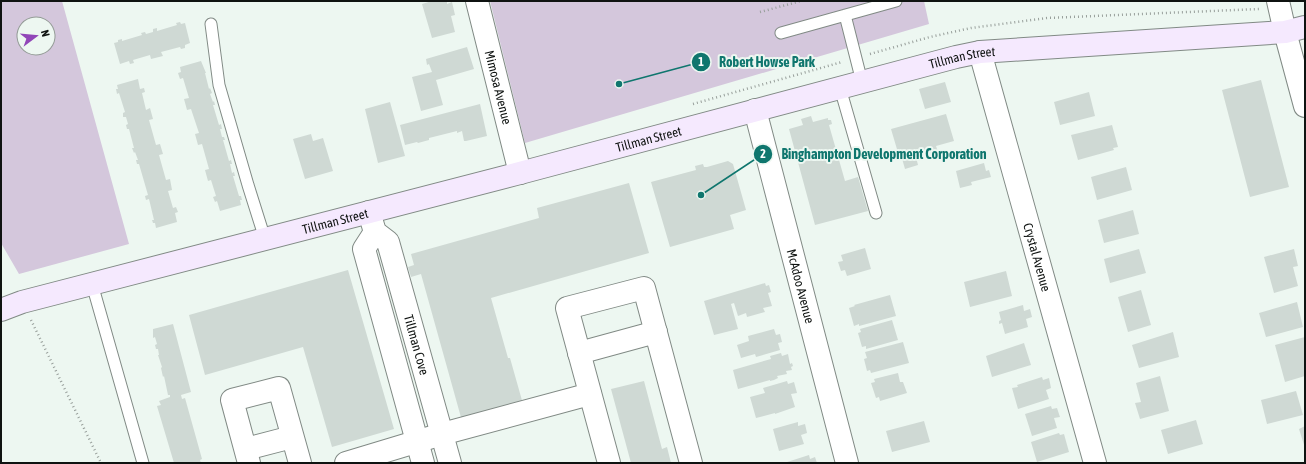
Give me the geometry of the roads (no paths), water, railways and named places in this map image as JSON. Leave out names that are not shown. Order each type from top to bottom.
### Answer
[{"type":"main road","name":"Tillman Street","points":[[1,310],[22,302],[265,239],[372,222],[520,173],[956,56],[980,52],[1295,29]]},
{"type":"street","name":"Mimosa Avenue","points":[[478,1],[520,173]]},
{"type":"street","points":[[1278,1],[1295,29],[1305,106]]},
{"type":"street","name":"Crystal Avenue","points":[[980,52],[1095,463]]},
{"type":"street","name":"McAdoo Avenue","points":[[755,110],[847,463]]},
{"type":"street","name":"Tillman Cove","points":[[372,222],[388,242],[450,463]]},
{"type":"street","name":"Tillman Cove","points":[[372,222],[364,249],[423,463]]},
{"type":"street","points":[[609,463],[567,308],[644,288],[691,463]]},
{"type":"street","points":[[579,353],[656,332]]},
{"type":"street","points":[[401,382],[426,375]]},
{"type":"street","points":[[292,437],[248,456],[232,400],[279,388],[300,463]]},
{"type":"street","points":[[346,463],[442,434],[590,394]]},
{"type":"lane","points":[[781,33],[896,1]]},
{"type":"lane","points":[[845,15],[862,82]]},
{"type":"lane","points":[[212,24],[219,85],[265,239]]},
{"type":"lane","points":[[840,88],[876,213]]},
{"type":"lane","points":[[92,284],[143,463]]},
{"type":"place","name":"Robert Howse Park","points":[[619,84]]},
{"type":"place","name":"Binghampton Development Corporation","points":[[701,195]]}]
